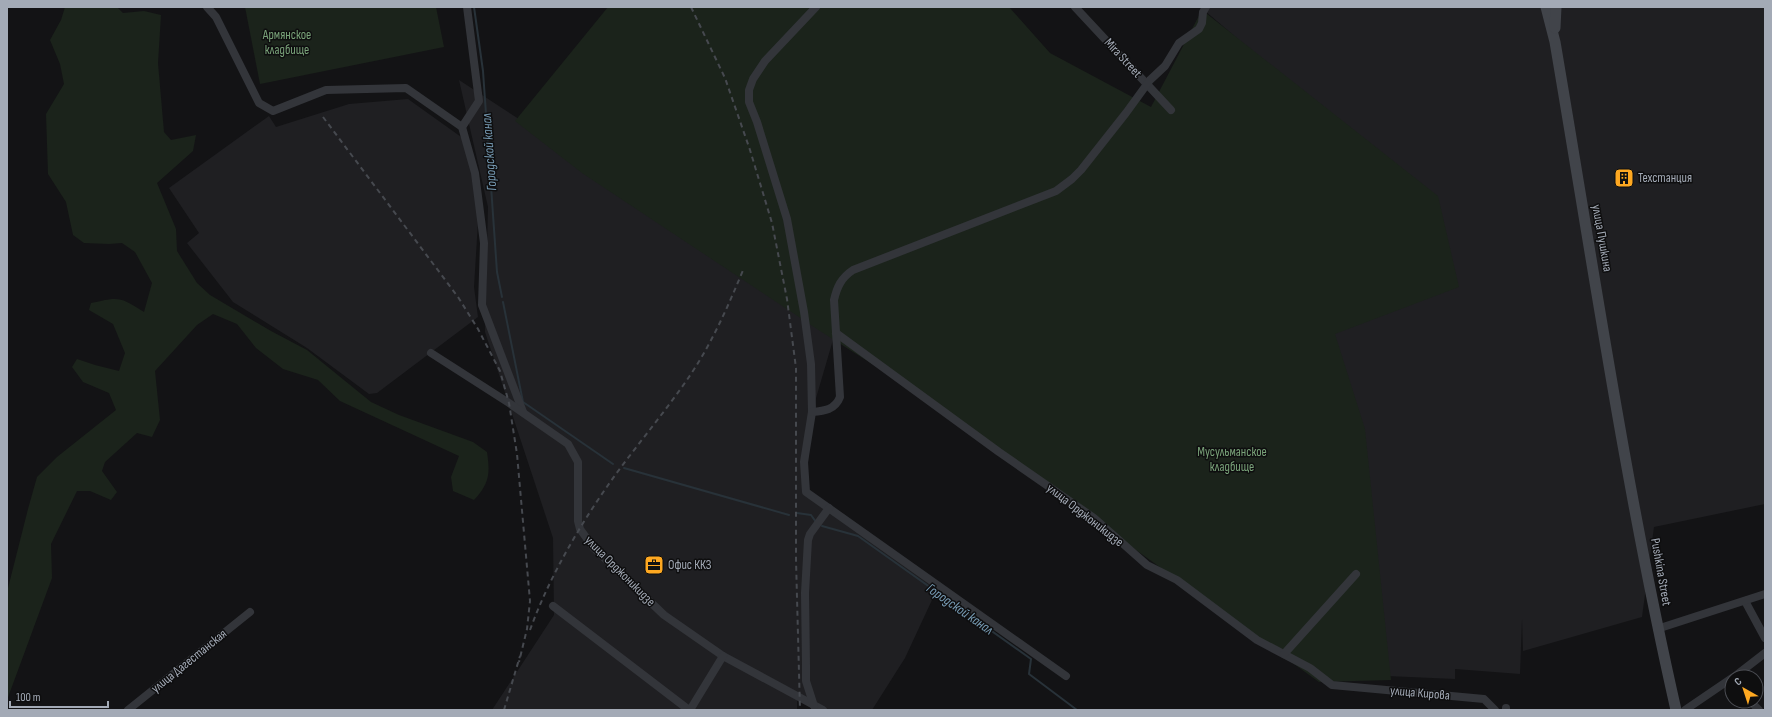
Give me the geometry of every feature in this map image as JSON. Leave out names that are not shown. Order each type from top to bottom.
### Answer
[{"type":"street","points":[[208,7],[216,17],[259,103],[273,111],[326,90],[406,88],[462,127],[475,173],[484,243],[482,305],[522,412]]},
{"type":"street","points":[[462,127],[479,101],[467,7]]},
{"type":"street","points":[[816,7],[765,61],[753,79],[749,90],[749,102],[757,122],[787,219],[804,312],[810,356],[812,412],[804,462],[806,492],[1066,676]]},
{"type":"street","name":"Mira Street","points":[[1075,7],[1172,110]]},
{"type":"street","points":[[1546,7],[1555,42]]},
{"type":"street","points":[[1555,42],[1556,7]]},
{"type":"street","points":[[812,412],[825,411],[832,408],[840,397],[834,300],[836,290],[846,274],[1056,191],[1081,170],[1147,84],[1165,66],[1174,49],[1199,29],[1202,23],[1202,9]]},
{"type":"street","name":"Pushkina Street","points":[[1555,42],[1622,439],[1657,629],[1676,710]]},
{"type":"street","name":"улица Орджоникидзе","points":[[836,333],[999,452],[1094,518],[1147,565],[1177,580],[1257,640],[1310,668],[1332,685],[1340,686]]},
{"type":"street","name":"улица Орджоникидзе","points":[[432,354],[522,412],[568,444],[578,462],[578,520],[580,529],[593,547],[664,615],[724,656],[823,710]]},
{"type":"street","points":[[814,706],[806,681],[805,593],[808,540],[810,534],[828,508]]},
{"type":"street","points":[[1284,654],[1356,574]]},
{"type":"street","points":[[1657,629],[1765,594]]},
{"type":"street","points":[[1745,601],[1765,638]]},
{"type":"street","points":[[553,606],[690,710],[724,656]]},
{"type":"street","name":"улица Дагестанская","points":[[128,710],[250,612]]},
{"type":"street","points":[[1745,669],[1765,653]]},
{"type":"street","points":[[1685,710],[1724,685]]},
{"type":"street","name":"улица Кирова","points":[[1340,686],[1484,699],[1495,710]]},
{"type":"shaded area","points":[[1207,7],[1765,7],[1765,504],[1654,527],[1642,617],[1523,651],[1522,619],[1520,674],[1455,669],[1455,679],[1387,676],[1326,334],[1428,202],[1204,10]]},
{"type":"shaded area","points":[[459,80],[837,326],[812,412],[806,492],[938,587],[905,658],[872,710],[822,710],[797,699],[797,710],[492,710],[554,615],[553,538],[485,332],[488,207]]},
{"type":"shaded area","points":[[408,99],[464,139],[479,206],[474,287],[478,317],[377,393],[369,394],[307,348],[233,302],[187,243],[199,233],[169,188],[269,116],[276,127],[349,104]]},
{"type":"green space","points":[[65,7],[117,7],[123,13],[144,11],[161,15],[158,63],[164,132],[171,140],[196,135],[193,151],[157,183],[176,229],[177,251],[197,283],[210,295],[271,331],[307,350],[371,402],[399,415],[473,442],[487,452],[488,478],[474,500],[453,491],[451,477],[459,456],[340,401],[318,380],[283,369],[256,348],[237,324],[213,314],[197,325],[155,371],[160,420],[152,437],[137,433],[105,462],[102,471],[117,492],[111,500],[90,491],[77,491],[51,544],[52,578],[7,700],[7,592],[37,477],[57,457],[116,410],[109,393],[83,382],[72,367],[77,359],[119,371],[125,353],[113,324],[89,310],[91,303],[119,299],[144,312],[152,283],[135,252],[122,243],[84,243],[73,235],[66,202],[48,174],[46,114],[64,84],[60,64],[50,40],[61,20]]},
{"type":"green space","name":"Армянское кладбище","points":[[245,7],[436,7],[444,47],[260,84]]},
{"type":"green space","name":"Мусульманское кладбище","points":[[608,7],[1009,7],[1050,53],[1151,107],[1202,10],[1438,196],[1459,287],[1335,334],[1365,429],[1391,680],[1319,682],[924,397],[820,331],[582,173],[515,121]]},
{"type":"waterway","name":"Городской канал","points":[[474,7],[483,71],[497,272],[502,297]]},
{"type":"waterway","name":"Городской канал","points":[[503,302],[523,402],[613,464]]},
{"type":"waterway","name":"Городской канал","points":[[624,468],[789,515]]},
{"type":"waterway","name":"Городской канал","points":[[797,513],[811,515],[816,522]]},
{"type":"waterway","name":"Городской канал","points":[[822,526],[858,536],[1031,659],[1029,674],[1077,710]]},
{"type":"railway","points":[[691,7],[725,78],[750,150],[772,223],[787,299],[796,368],[796,560],[800,710]]},
{"type":"railway","points":[[323,117],[458,297],[478,329],[500,371],[509,403],[517,454],[530,601],[527,629],[519,662]]},
{"type":"railway","points":[[530,630],[547,589],[579,530],[616,474],[691,374],[714,335],[744,268]]},
{"type":"railway","points":[[504,710],[520,656]]},
{"type":"place","name":"Техстанция","points":[[1624,178]]},
{"type":"place","name":"Офис ККЗ","points":[[654,565]]}]
